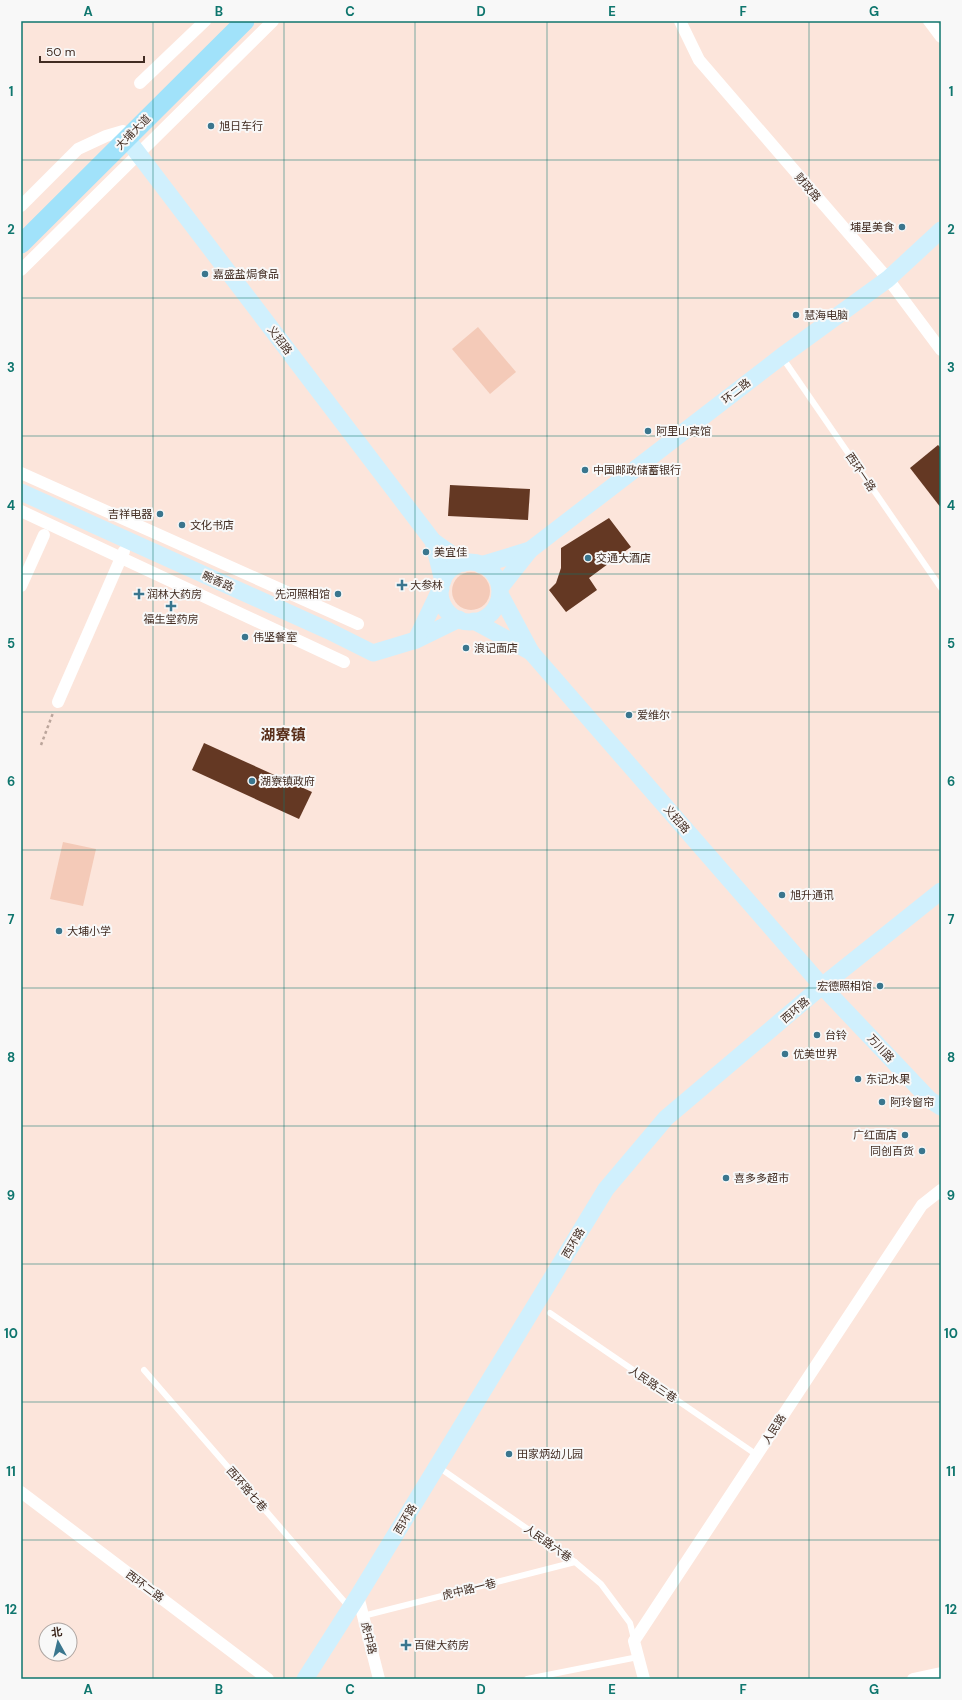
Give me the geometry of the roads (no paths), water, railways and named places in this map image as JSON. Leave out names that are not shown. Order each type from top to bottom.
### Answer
[{"type":"main road","name":"大埔大道","points":[[21,244],[234,21]]},
{"type":"main road","name":"大埔大道","points":[[21,233],[245,21]]},
{"type":"main road","name":"义招路","points":[[125,135],[433,541]]},
{"type":"main road","name":"环二路","points":[[530,550],[782,356],[888,279],[941,230]]},
{"type":"main road","name":"畹香路","points":[[21,492],[329,631],[373,653],[416,640],[467,620]]},
{"type":"main road","points":[[433,541],[464,563]]},
{"type":"main road","points":[[433,541],[442,585],[442,602],[447,610],[532,652]]},
{"type":"main road","points":[[481,565],[530,550]]},
{"type":"main road","points":[[467,620],[481,619],[495,608],[500,591],[530,550]]},
{"type":"main road","points":[[416,640],[451,569],[464,563],[478,563],[493,573],[498,581],[500,591],[532,652]]},
{"type":"main road","name":"义招路","points":[[532,652],[822,986]]},
{"type":"main road","name":"西环路","points":[[305,1679],[357,1607],[437,1466],[606,1190],[666,1118],[822,986],[941,891]]},
{"type":"main road","name":"万川路","points":[[822,986],[930,1100],[941,1107]]},
{"type":"street","points":[[140,84],[205,21]]},
{"type":"street","points":[[21,270],[273,21]]},
{"type":"street","name":"财政路","points":[[680,21],[699,60],[888,279],[941,350]]},
{"type":"street","points":[[929,21],[941,37]]},
{"type":"street","points":[[21,206],[78,149],[106,136],[125,135]]},
{"type":"street","points":[[21,473],[358,624]]},
{"type":"street","points":[[21,511],[344,662]]},
{"type":"street","points":[[21,586],[24,574],[44,535]]},
{"type":"street","points":[[58,702],[129,541]]},
{"type":"street","name":"人民路","points":[[634,1641],[922,1205],[941,1190]]},
{"type":"street","name":"西环二路","points":[[21,1492],[268,1679]]},
{"type":"street","name":"虎中路","points":[[357,1607],[379,1679]]},
{"type":"street","points":[[634,1641],[644,1679]]},
{"type":"street","points":[[913,1679],[941,1673]]},
{"type":"lane","name":"西环一路","points":[[782,356],[941,588]]},
{"type":"lane","name":"人民路三巷","points":[[550,1313],[757,1455]]},
{"type":"lane","name":"西环路七巷","points":[[144,1370],[357,1607]]},
{"type":"lane","name":"人民路六巷","points":[[437,1466],[575,1562],[601,1584],[630,1623],[634,1641]]},
{"type":"lane","name":"虎中路一巷","points":[[357,1607],[575,1562]]},
{"type":"lane","points":[[527,1679],[638,1657]]},
{"type":"place","name":"旭日车行","points":[[211,126]]},
{"type":"place","name":"埔星美食","points":[[902,227]]},
{"type":"place","name":"嘉盛盐焗食品","points":[[205,274]]},
{"type":"place","name":"慧海电脑","points":[[796,315]]},
{"type":"place","name":"阿里山宾馆","points":[[648,431]]},
{"type":"place","name":"中国邮政储蓄银行","points":[[585,470]]},
{"type":"place","name":"吉祥电器","points":[[160,514]]},
{"type":"place","name":"文化书店","points":[[182,525]]},
{"type":"place","name":"美宜佳","points":[[426,552]]},
{"type":"place","name":"交通大酒店","points":[[588,558]]},
{"type":"place","name":"大参林","points":[[402,585]]},
{"type":"place","name":"润林大药房","points":[[139,594]]},
{"type":"place","name":"先河照相馆","points":[[338,594]]},
{"type":"place","name":"福生堂药房","points":[[171,606]]},
{"type":"place","name":"伟坚餐室","points":[[245,637]]},
{"type":"place","name":"浪记面店","points":[[466,648]]},
{"type":"place","name":"爱维尔","points":[[629,715]]},
{"type":"place","name":"湖寮镇政府","points":[[252,781]]},
{"type":"place","name":"旭升通讯","points":[[782,895]]},
{"type":"place","name":"大埔小学","points":[[59,931]]},
{"type":"place","name":"宏德照相馆","points":[[880,986]]},
{"type":"place","name":"台铃","points":[[817,1035]]},
{"type":"place","name":"优美世界","points":[[785,1054]]},
{"type":"place","name":"东记水果","points":[[858,1079]]},
{"type":"place","name":"阿玲窗帘","points":[[882,1102]]},
{"type":"place","name":"广红面店","points":[[905,1135]]},
{"type":"place","name":"同创百货","points":[[922,1151]]},
{"type":"place","name":"喜多多超市","points":[[726,1178]]},
{"type":"place","name":"田家炳幼儿园","points":[[509,1454]]},
{"type":"place","name":"百健大药房","points":[[406,1645]]},
{"type":"district","name":"湖寮镇","points":[[283,735]]}]
